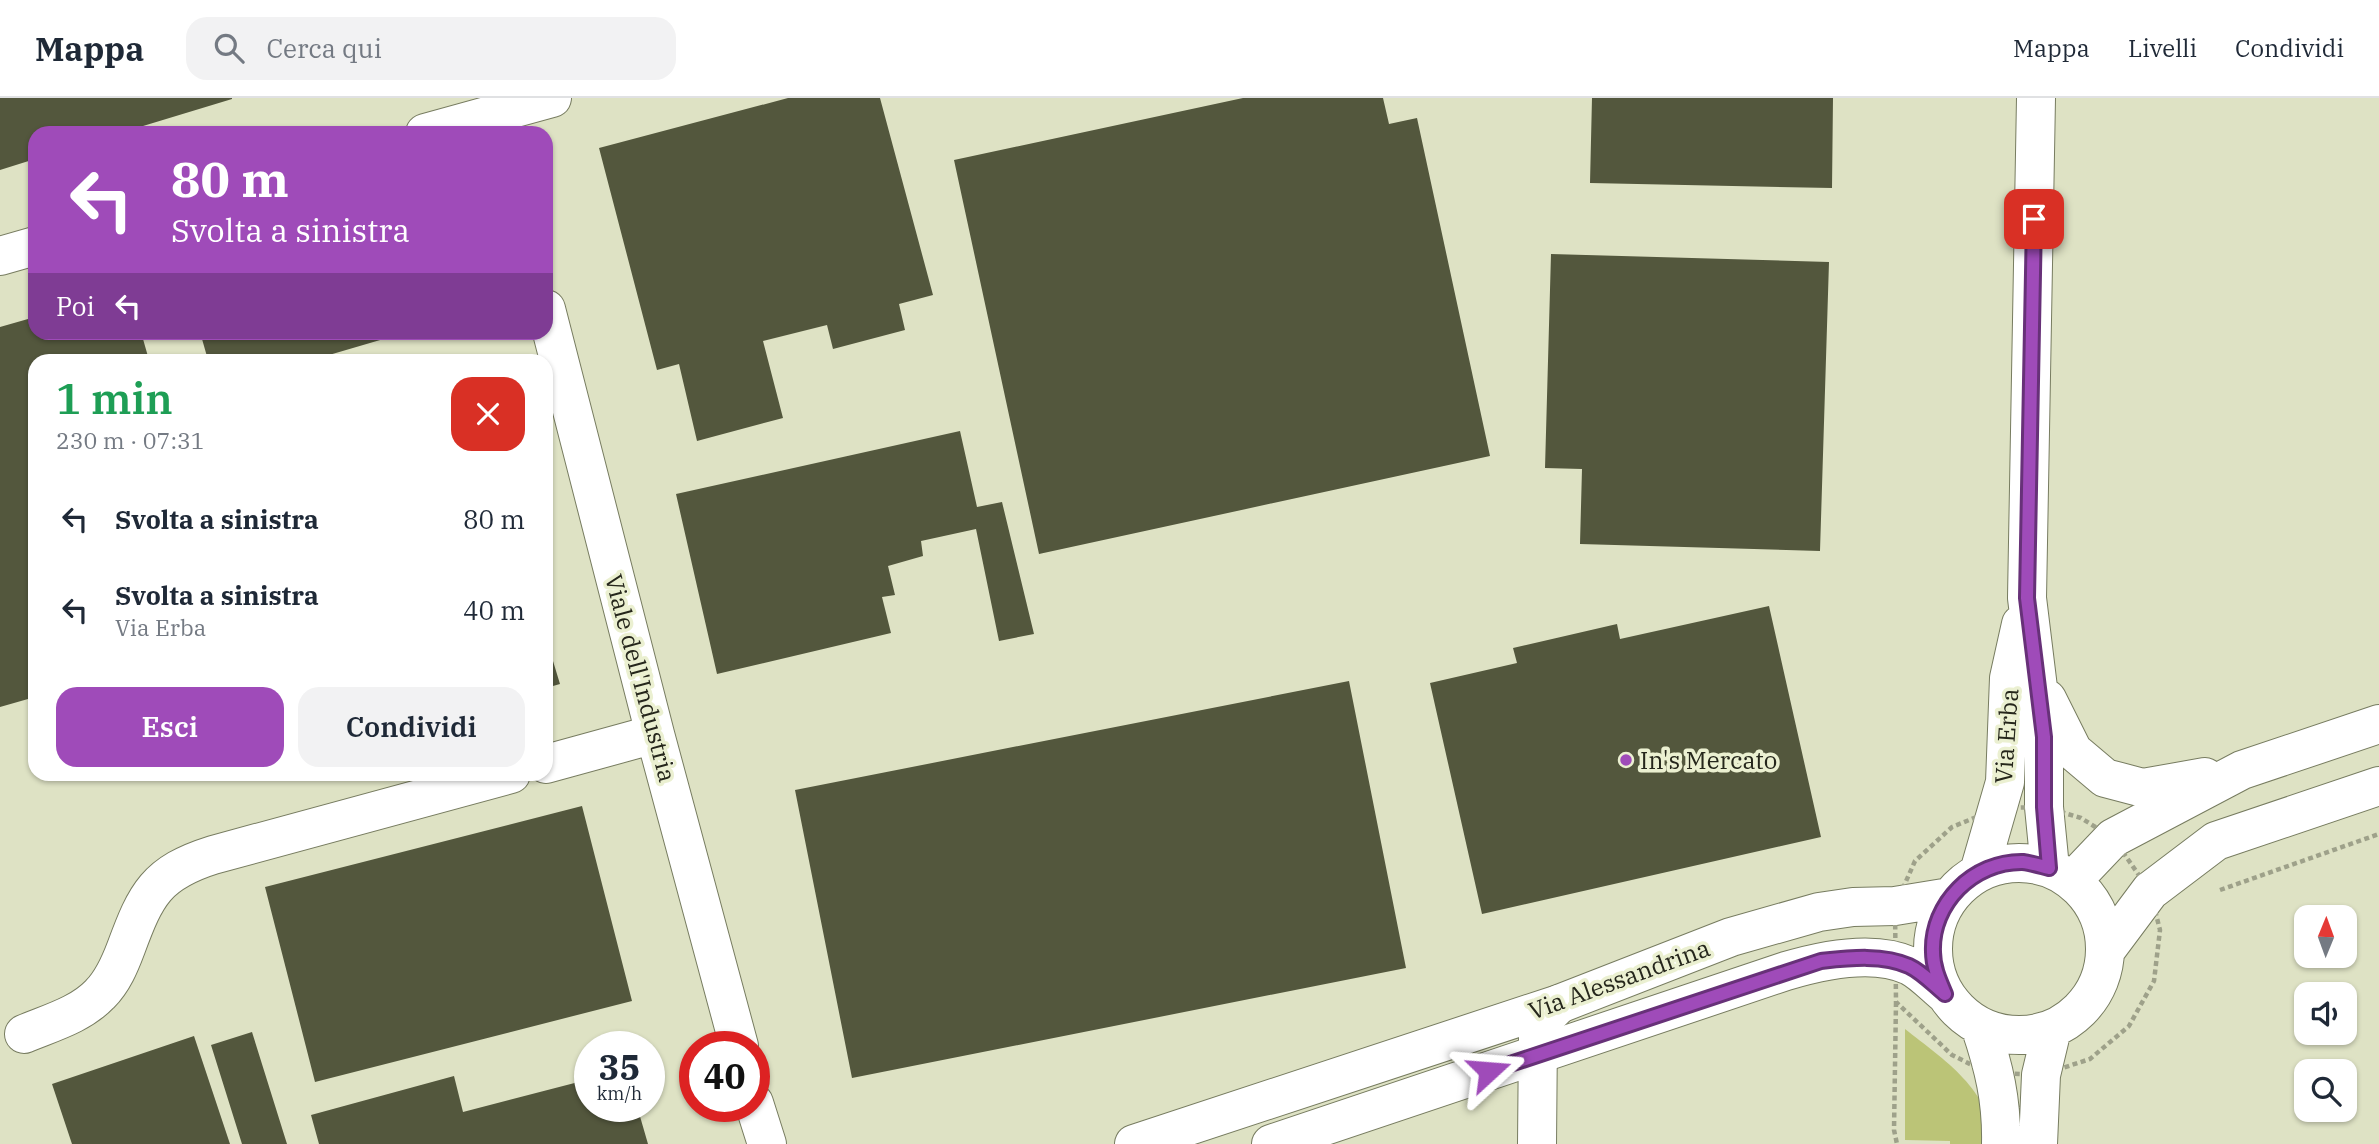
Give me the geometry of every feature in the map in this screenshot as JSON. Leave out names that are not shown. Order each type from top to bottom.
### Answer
[{"type":"street","points":[[453,126],[552,98]]},
{"type":"street","name":"Via Erba","points":[[2036,98],[2027,598],[2044,737],[2044,807],[2061,874]]},
{"type":"street","points":[[0,256],[28,248]]},
{"type":"street","name":"Viale dell'Industria","points":[[553,336],[735,1031]]},
{"type":"street","name":"Via Erba","points":[[1979,872],[2005,782],[2009,678],[2027,598]]},
{"type":"street","points":[[2038,682],[2073,751],[2105,778],[2143,788],[2242,770],[2379,724]]},
{"type":"street","points":[[553,762],[655,734]]},
{"type":"street","points":[[2061,874],[2113,838],[2242,770]]},
{"type":"street","points":[[24,1034],[75,1013],[100,995],[118,968],[145,901],[164,877],[180,868],[213,855],[485,781]]},
{"type":"street","points":[[2106,950],[2159,907],[2216,841],[2379,786]]},
{"type":"street","points":[[2024,862],[2061,874],[2090,898],[2102,923],[2106,950],[2102,975],[2090,1001],[2069,1021],[2052,1030],[2032,1035],[2011,1036],[1980,1026],[1966,1018],[1945,994],[1936,974],[1933,953],[1934,934],[1940,914],[1950,897],[1979,872],[2006,864],[2024,862]]},
{"type":"street","name":"Via Alessandrina","points":[[1134,1144],[1559,1004],[1731,937],[1783,921],[1853,907],[1895,906],[1950,897]]},
{"type":"street","name":"Via Alessandrina","points":[[1271,1144],[1821,961],[1845,958],[1894,961],[1912,967],[1945,994]]},
{"type":"street","points":[[1537,1144],[1538,1034],[1545,1018],[1559,1004]]},
{"type":"street","points":[[1980,1026],[1996,1073],[2002,1122],[2001,1144]]},
{"type":"street","points":[[2038,1144],[2040,1075],[2052,1030]]},
{"type":"path","points":[[1896,1002],[1952,1055],[1996,1073],[2040,1075],[2090,1059],[2129,1026],[2154,981],[2160,930],[2159,907],[2113,838],[2081,818],[2044,807],[1999,808],[1952,827],[1916,861],[1895,906],[1894,1130],[1897,1144]]},
{"type":"path","points":[[2216,891],[2379,834]]},
{"type":"path","points":[[2159,907],[2160,930]]},
{"type":"green space","points":[[1905,1029],[1949,1065],[1975,1092],[1990,1125],[1992,1144],[1905,1140]]},
{"type":"building","points":[[0,98],[232,98],[143,126],[28,126],[28,161],[0,170]]},
{"type":"building","points":[[788,98],[880,98],[933,295],[899,304],[905,330],[833,349],[827,325],[763,341],[783,418],[697,441],[679,364],[657,370],[599,148]]},
{"type":"building","points":[[1243,98],[1383,98],[1389,124],[1417,118],[1490,456],[1039,554],[954,160]]},
{"type":"building","points":[[1592,98],[1833,98],[1832,188],[1590,183]]},
{"type":"building","points":[[1551,254],[1829,262],[1820,551],[1580,544],[1582,469],[1545,468]]},
{"type":"building","points":[[28,319],[28,340],[143,340],[147,354],[28,354],[28,699],[0,707],[0,327]]},
{"type":"building","points":[[202,340],[380,340],[332,354],[206,354]]},
{"type":"building","points":[[960,431],[977,507],[1002,502],[1034,634],[999,641],[976,529],[921,541],[923,556],[888,566],[895,595],[882,597],[891,633],[717,674],[676,494]]},
{"type":"building","name":"In's Mercato","points":[[1769,606],[1821,837],[1482,914],[1430,683],[1517,663],[1513,648],[1617,624],[1620,639]]},
{"type":"building","points":[[553,661],[560,684],[553,686]]},
{"type":"building","points":[[1349,681],[1406,968],[852,1078],[795,790]]},
{"type":"building","points":[[582,806],[632,1001],[315,1082],[265,887]]},
{"type":"building","points":[[252,1032],[287,1144],[242,1144],[211,1045]]},
{"type":"building","points":[[194,1036],[230,1144],[72,1144],[52,1084]]},
{"type":"building","points":[[454,1076],[463,1112],[574,1083],[574,1122],[642,1122],[648,1144],[319,1144],[311,1115]]},
{"type":"place","name":"In's Mercato","points":[[1626,760]]},
{"type":"route","points":[[1489,1071],[1821,961],[1845,958],[1894,961],[1912,967],[1945,994],[1936,974],[1933,953],[1934,934],[1940,914],[1950,897],[1979,872],[2006,864],[2024,862],[2049,868],[2044,807],[2044,737],[2027,598],[2034,219]]}]
